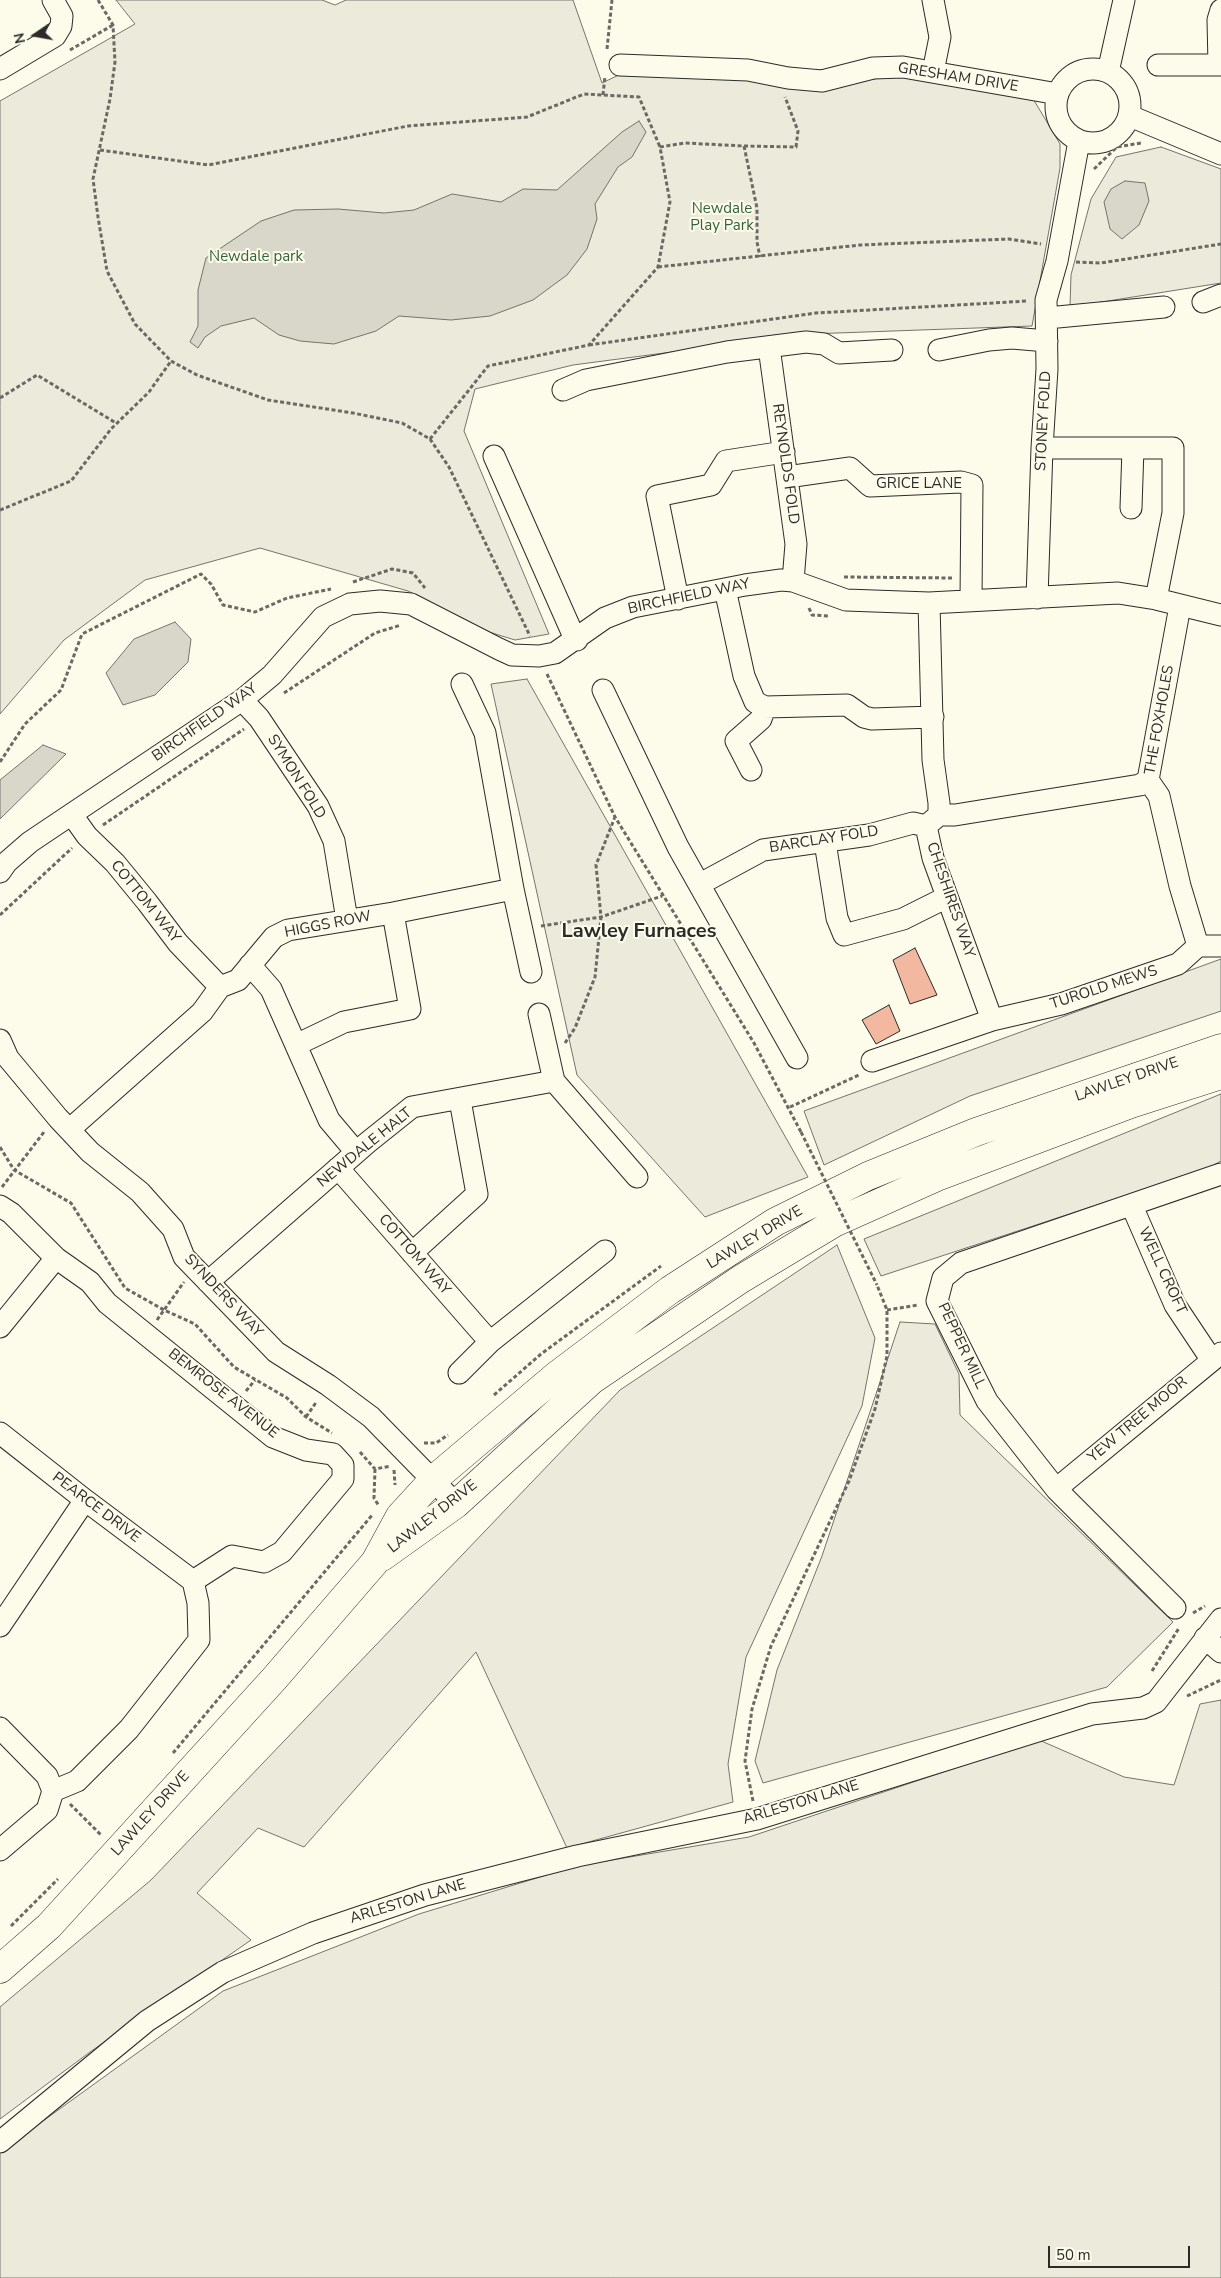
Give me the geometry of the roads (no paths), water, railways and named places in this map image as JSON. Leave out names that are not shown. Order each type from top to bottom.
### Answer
[{"type":"main road","name":"LAWLEY DRIVE","points":[[0,1969],[49,1926],[274,1679],[375,1562],[400,1516],[433,1480],[557,1374],[670,1290],[775,1222],[868,1176],[976,1132],[1221,1048]]},
{"type":"main road","name":"LAWLEY DRIVE","points":[[375,1562],[456,1504],[592,1380],[741,1279],[834,1223],[937,1177],[1131,1104],[1221,1075]]},
{"type":"street","points":[[0,69],[55,36],[61,26],[62,16],[53,0]]},
{"type":"street","points":[[933,0],[940,37],[933,72]]},
{"type":"street","points":[[1108,72],[1124,0]]},
{"type":"street","points":[[1158,65],[1220,65],[1218,20],[1221,10]]},
{"type":"street","name":"GRESHAM DRIVE","points":[[620,65],[748,70],[788,78],[822,81],[873,68],[903,67],[1058,94]]},
{"type":"street","points":[[1090,69],[1108,72],[1125,86],[1130,99],[1130,116],[1123,129],[1110,140],[1100,144],[1079,141],[1064,130],[1059,122],[1056,107],[1058,94],[1062,85],[1078,72],[1090,69]]},
{"type":"street","points":[[1130,116],[1221,154]]},
{"type":"street","name":"STONEY FOLD","points":[[1037,598],[1042,448],[1048,369],[1046,300],[1058,253],[1079,141]]},
{"type":"street","points":[[1046,300],[1047,318],[1164,307]]},
{"type":"street","points":[[939,350],[989,340],[1012,338],[1047,342]]},
{"type":"street","points":[[563,390],[586,380],[727,352],[806,342],[824,344],[839,353],[892,350]]},
{"type":"street","name":"REYNOLDS FOLD","points":[[769,347],[796,544],[793,581]]},
{"type":"street","points":[[1042,448],[1173,448],[1173,514],[1156,599]]},
{"type":"street","points":[[1131,508],[1133,448]]},
{"type":"street","points":[[678,599],[657,496],[711,484],[726,460],[784,452]]},
{"type":"street","points":[[494,456],[577,640]]},
{"type":"street","name":"GRICE LANE","points":[[787,477],[850,468],[870,486],[962,482],[972,485],[971,600]]},
{"type":"street","name":"BIRCHFIELD WAY","points":[[0,872],[30,842],[242,700],[272,675],[323,617],[350,604],[380,601],[411,604],[499,649],[512,654],[539,656],[555,653],[577,640],[605,618],[633,607],[772,581],[793,581],[846,600],[929,602],[1118,593],[1156,599],[1221,615]]},
{"type":"street","points":[[725,589],[744,676],[755,702],[765,707],[848,705],[864,717],[872,719],[933,716]]},
{"type":"street","name":"CHESHIRES WAY","points":[[929,602],[933,716],[932,760],[939,803],[933,820],[933,858],[986,1022]]},
{"type":"street","name":"THE FOXHOLES","points":[[1180,606],[1148,780],[1159,796],[1180,886],[1198,946]]},
{"type":"street","points":[[462,684],[485,733],[513,888],[531,972]]},
{"type":"street","points":[[603,690],[678,847],[797,1058]]},
{"type":"street","name":"SYMON FOLD","points":[[242,700],[259,718],[318,806],[334,841],[348,920]]},
{"type":"street","points":[[751,770],[736,741],[761,719],[765,707]]},
{"type":"street","name":"BARCLAY FOLD","points":[[700,884],[763,850],[869,835],[913,823],[955,815],[1140,785],[1148,780]]},
{"type":"street","name":"COTTOM WAY","points":[[72,815],[87,836],[115,863],[178,943],[220,987]]},
{"type":"street","points":[[825,842],[837,918],[844,935],[903,918],[947,897]]},
{"type":"street","name":"HIGGS ROW","points":[[64,1124],[202,1012],[220,987],[238,980],[274,937],[288,930],[393,912],[513,888]]},
{"type":"street","points":[[298,1044],[344,1022],[410,1009],[393,912]]},
{"type":"street","points":[[1198,946],[1221,946]]},
{"type":"street","name":"TUROLD MEWS","points":[[872,1061],[986,1022],[1061,1004],[1178,964],[1198,946]]},
{"type":"street","points":[[250,965],[272,989],[298,1044],[328,1120],[356,1152]]},
{"type":"street","points":[[539,1014],[551,1066],[576,1109],[637,1176]]},
{"type":"street","name":"SYNDERS WAY","points":[[0,1040],[8,1058],[64,1124],[90,1152],[140,1192],[173,1230],[184,1257],[276,1352],[328,1385],[371,1417],[456,1504]]},
{"type":"street","name":"NEWDALE HALT","points":[[202,1275],[412,1107],[460,1100],[551,1066]]},
{"type":"street","points":[[412,1252],[477,1194],[460,1100]]},
{"type":"street","name":"COTTOM WAY","points":[[338,1168],[490,1342]]},
{"type":"street","name":"PEPPER MILL","points":[[1175,1608],[1056,1489],[987,1402],[937,1301],[943,1278],[961,1264],[1221,1174]]},
{"type":"street","name":"BEMROSE AVENUE","points":[[0,1206],[11,1213],[56,1258],[90,1282],[107,1303],[273,1436],[306,1450],[333,1454],[343,1466],[343,1479],[282,1552],[264,1562],[232,1556],[193,1581]]},
{"type":"street","name":"WELL CROFT","points":[[1132,1206],[1175,1306],[1216,1356]]},
{"type":"street","points":[[459,1373],[490,1342],[536,1308],[605,1250]]},
{"type":"street","points":[[0,1327],[56,1258]]},
{"type":"street","name":"YEW TREE MOOR","points":[[1056,1489],[1216,1356]]},
{"type":"street","name":"PEARCE DRIVE","points":[[0,1433],[193,1581]]},
{"type":"street","points":[[0,1626],[85,1500]]},
{"type":"street","points":[[53,1791],[77,1782],[128,1729],[198,1640],[198,1603],[193,1581]]},
{"type":"street","points":[[1221,1619],[1205,1638],[1221,1652]]},
{"type":"street","name":"ARLESTON LANE","points":[[0,2142],[147,2021],[223,1972],[313,1932],[425,1895],[577,1856],[757,1819],[1092,1714],[1143,1708],[1156,1702],[1205,1638]]},
{"type":"street","points":[[0,1728],[47,1776],[53,1791],[47,1810],[0,1850]]},
{"type":"district","name":"Lawley Furnaces","points":[[639,932]]},
{"type":"park label","name":"Newdale Play Park","points":[[722,218]]},
{"type":"park label","name":"Newdale park","points":[[256,257]]}]
